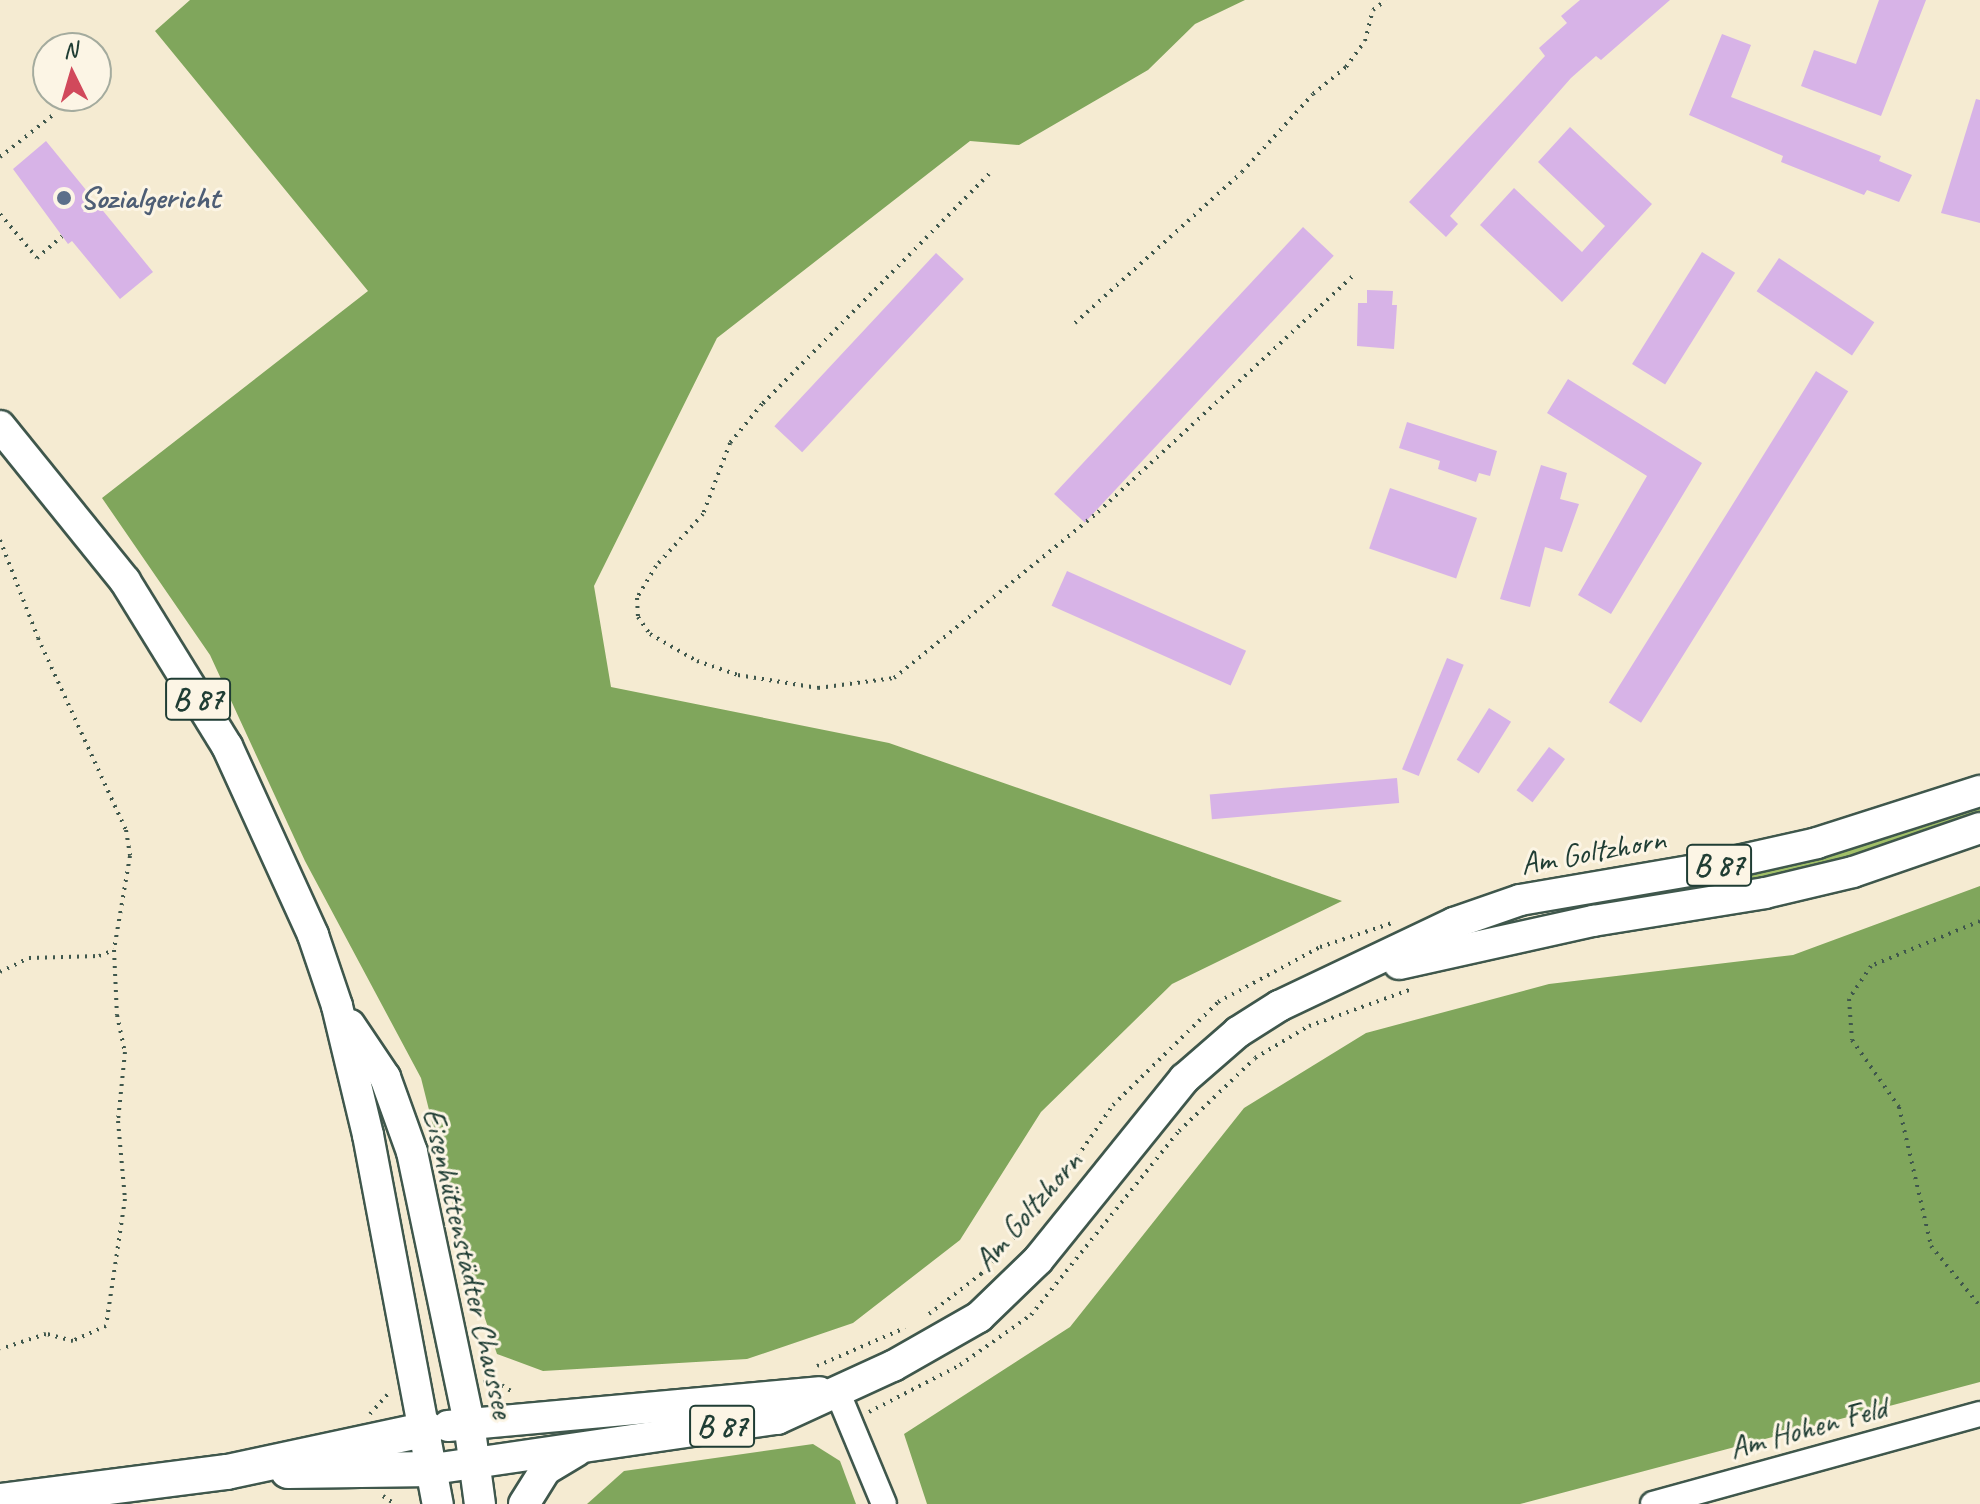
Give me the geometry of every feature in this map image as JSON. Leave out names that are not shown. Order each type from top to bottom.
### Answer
[{"type":"highway","points":[[0,1501],[371,1454],[427,1429]]},
{"type":"highway","points":[[371,1454],[433,1469]]},
{"type":"main road","name":"Eisenhüttenstädter Chaussee","points":[[0,426],[125,581],[227,746],[313,935],[337,1006],[378,1181],[427,1429],[438,1504]]},
{"type":"main road","name":"Am Goltzhorn","points":[[433,1469],[601,1442],[777,1419],[941,1340],[1013,1289],[1184,1079],[1238,1032],[1320,985],[1454,923],[1520,900],[1702,869],[1817,843],[1980,791]]},
{"type":"main road","name":"Am Goltzhorn","points":[[1320,985],[1463,947],[1779,890],[1853,872],[1980,828]]},
{"type":"main road","name":"Eisenhüttenstädter Chaussee","points":[[337,1006],[385,1077],[412,1152],[469,1423],[480,1504]]},
{"type":"main road","name":"Am Goltzhorn","points":[[427,1429],[837,1391]]},
{"type":"main road","points":[[524,1504],[545,1470],[566,1454],[601,1442]]},
{"type":"street","points":[[837,1391],[884,1504]]},
{"type":"street","name":"Am Hohen Feld","points":[[1653,1504],[1980,1414]]},
{"type":"path","points":[[1075,323],[1242,172],[1313,94],[1346,67],[1365,41],[1373,10],[1386,0]]},
{"type":"path","points":[[0,157],[53,115]]},
{"type":"path","points":[[989,174],[762,404],[730,443],[703,514],[656,566],[637,598],[638,617],[650,634],[697,661],[738,675],[818,688],[894,678],[1098,512],[1353,276]]},
{"type":"path","points":[[0,214],[37,258],[62,236]]},
{"type":"path","points":[[0,540],[38,638],[126,830],[130,856],[114,950],[117,1015],[125,1052],[118,1121],[125,1199],[106,1326],[73,1341],[46,1334],[0,1349]]},
{"type":"path","points":[[1980,921],[1871,966],[1849,999],[1852,1040],[1899,1107],[1931,1246],[1980,1306]]},
{"type":"path","points":[[0,972],[29,958],[99,956],[114,950]]},
{"type":"path","points":[[851,1421],[960,1365],[1031,1315],[1179,1131],[1255,1058],[1309,1026],[1424,985]]},
{"type":"path","points":[[486,1364],[495,1381]]},
{"type":"path","points":[[392,1380],[390,1394],[366,1418],[374,1490],[395,1504]]},
{"type":"green space","points":[[190,0],[1245,0],[1195,24],[1148,70],[1019,145],[970,141],[717,338],[594,586],[611,687],[889,743],[1342,901],[1172,984],[1041,1112],[960,1240],[853,1323],[747,1359],[543,1371],[497,1354],[470,1274],[421,1078],[305,861],[210,655],[102,498],[368,291],[155,31]]},
{"type":"green space","points":[[1980,804],[1980,813],[1863,852],[1694,894],[1589,911],[1586,900]]},
{"type":"green space","points":[[1980,886],[1980,1382],[1520,1504],[927,1504],[904,1434],[1070,1327],[1244,1108],[1366,1033],[1549,984],[1793,955]]},
{"type":"green space","points":[[813,1444],[840,1461],[856,1504],[587,1504],[624,1471]]},
{"type":"building","points":[[1580,0],[1670,0],[1601,60],[1596,56],[1571,78],[1450,216],[1458,224],[1446,237],[1409,202],[1545,56],[1539,48],[1567,23],[1561,16]]},
{"type":"building","points":[[1879,0],[1926,0],[1881,116],[1801,86],[1814,50],[1856,64]]},
{"type":"building","points":[[1722,34],[1751,45],[1731,97],[1881,156],[1879,161],[1912,175],[1899,202],[1867,190],[1864,195],[1781,162],[1783,156],[1689,115]]},
{"type":"building","points":[[1976,99],[1980,100],[1980,223],[1941,213]]},
{"type":"building","points":[[1570,127],[1652,204],[1562,302],[1480,225],[1514,188],[1582,252],[1605,226],[1538,162]]},
{"type":"building","name":"Sozialgericht","points":[[46,141],[153,272],[120,299],[72,241],[68,244],[13,169]]},
{"type":"building","points":[[1303,227],[1334,256],[1085,523],[1054,494]]},
{"type":"building","points":[[1702,252],[1735,273],[1665,385],[1632,364]]},
{"type":"building","points":[[936,253],[964,279],[802,452],[774,426]]},
{"type":"building","points":[[1779,258],[1874,322],[1852,355],[1757,291]]},
{"type":"building","points":[[1367,290],[1393,291],[1392,305],[1397,305],[1394,349],[1357,346],[1358,303],[1367,303]]},
{"type":"building","points":[[1816,371],[1848,391],[1641,723],[1609,703]]},
{"type":"building","points":[[1568,379],[1702,463],[1611,614],[1578,595],[1647,476],[1547,413]]},
{"type":"building","points":[[1407,422],[1497,451],[1490,476],[1479,473],[1476,482],[1438,469],[1440,461],[1399,448]]},
{"type":"building","points":[[1541,465],[1567,473],[1560,499],[1579,504],[1562,552],[1545,547],[1530,607],[1500,599]]},
{"type":"building","points":[[1390,488],[1477,518],[1456,578],[1369,549]]},
{"type":"building","points":[[1067,571],[1246,651],[1231,685],[1052,606]]},
{"type":"building","points":[[1447,658],[1464,665],[1419,776],[1402,769]]},
{"type":"building","points":[[1489,708],[1511,722],[1479,774],[1457,760]]},
{"type":"building","points":[[1549,747],[1565,759],[1532,802],[1517,790]]},
{"type":"building","points":[[1397,778],[1399,803],[1212,819],[1210,794]]},
{"type":"place","name":"Sozialgericht","points":[[64,198]]}]
